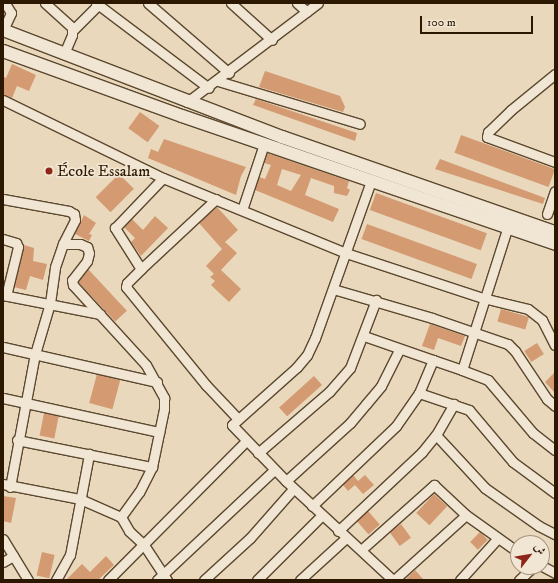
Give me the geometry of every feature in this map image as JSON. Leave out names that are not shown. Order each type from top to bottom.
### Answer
[{"type":"street","points":[[5,3],[11,13],[3,30],[187,102],[555,232]]},
{"type":"street","points":[[45,3],[69,23],[73,30]]},
{"type":"street","points":[[148,3],[229,73]]},
{"type":"street","points":[[231,3],[272,40]]},
{"type":"street","points":[[297,3],[307,12]]},
{"type":"street","points":[[187,102],[229,73],[318,3]]},
{"type":"street","points":[[64,54],[73,30],[97,4],[209,88]]},
{"type":"street","points":[[3,51],[264,144],[508,226],[555,244]]},
{"type":"street","points":[[555,74],[511,110],[488,132],[487,137],[555,162]]},
{"type":"street","points":[[218,81],[360,124]]},
{"type":"street","points":[[3,100],[163,178],[346,253],[483,298],[518,305],[536,314],[546,326],[555,345]]},
{"type":"street","points":[[242,210],[264,144]]},
{"type":"street","points":[[141,269],[115,228],[163,178]]},
{"type":"street","points":[[371,181],[333,289],[307,355],[297,367],[232,425],[245,442],[258,453],[293,489],[394,580],[466,515]]},
{"type":"street","points":[[547,214],[555,191]]},
{"type":"street","points":[[3,199],[69,211],[74,214],[75,220],[63,244],[55,267],[50,303],[35,354],[27,402],[6,486],[80,499],[121,517],[129,532],[144,544],[162,578],[274,470]]},
{"type":"street","points":[[216,199],[141,269],[127,283],[126,287],[131,296],[238,419]]},
{"type":"street","points":[[462,370],[476,332],[483,298],[508,226]]},
{"type":"street","points":[[3,239],[16,243],[18,247],[4,296],[50,303],[100,314]]},
{"type":"street","points":[[63,244],[80,244],[86,247],[87,261],[72,280],[73,285],[146,365],[157,382],[164,398],[152,467],[139,492],[121,517]]},
{"type":"street","points":[[333,289],[376,300],[476,332],[512,346],[539,389],[555,406]]},
{"type":"street","points":[[258,453],[329,392],[350,368],[364,336],[376,300]]},
{"type":"street","points":[[364,336],[399,350],[433,360],[488,380],[533,433],[555,450]]},
{"type":"street","points":[[3,347],[157,382]]},
{"type":"street","points":[[286,482],[350,423],[381,386],[399,350]]},
{"type":"street","points":[[312,506],[396,426],[419,393],[433,360]]},
{"type":"street","points":[[419,393],[469,410],[513,462],[555,494]]},
{"type":"street","points":[[3,398],[27,402],[159,432]]},
{"type":"street","points":[[338,531],[407,467],[436,435],[454,404]]},
{"type":"street","points":[[436,435],[485,488],[539,526],[555,534]]},
{"type":"street","points":[[17,440],[152,467]]},
{"type":"street","points":[[108,580],[245,442]]},
{"type":"street","points":[[56,580],[70,556],[89,454]]},
{"type":"street","points":[[361,550],[434,485],[466,515],[510,547]]},
{"type":"street","points":[[204,580],[250,538],[293,489]]},
{"type":"street","points":[[257,580],[322,515]]},
{"type":"street","points":[[300,580],[346,538]]},
{"type":"street","points":[[3,539],[28,580]]},
{"type":"street","points":[[460,580],[497,539]]},
{"type":"street","points":[[3,562],[13,556]]},
{"type":"building","points":[[12,64],[36,75],[29,91],[17,86],[12,98],[3,94],[3,76],[6,78]]},
{"type":"building","points":[[265,71],[340,96],[345,107],[343,112],[259,87]]},
{"type":"building","points":[[256,99],[357,133],[355,141],[253,105]]},
{"type":"building","points":[[140,112],[159,126],[148,142],[128,128]]},
{"type":"building","points":[[461,135],[555,169],[548,187],[455,153]]},
{"type":"building","points":[[164,139],[246,167],[241,176],[236,195],[148,158],[151,149],[158,152]]},
{"type":"building","points":[[267,153],[349,181],[347,188],[350,190],[347,196],[334,193],[334,186],[311,178],[305,195],[339,209],[333,222],[255,190],[259,177],[265,179],[271,165],[264,163]],"holes":[[[282,169],[301,175],[291,191],[277,185]]]},
{"type":"building","points":[[440,159],[545,198],[543,204],[435,169]]},
{"type":"building","points":[[119,174],[134,189],[111,212],[96,197]]},
{"type":"building","points":[[376,193],[487,233],[481,250],[370,210]]},
{"type":"building","points":[[217,207],[238,230],[225,242],[237,253],[221,270],[241,289],[229,302],[211,285],[215,281],[210,277],[214,274],[206,266],[222,249],[199,223]]},
{"type":"building","points":[[84,215],[96,223],[89,234],[92,235],[89,241],[75,234]]},
{"type":"building","points":[[155,216],[168,228],[141,256],[131,242],[135,238],[124,227],[132,219],[143,230]]},
{"type":"building","points":[[367,224],[477,264],[471,279],[362,239]]},
{"type":"building","points":[[24,245],[34,248],[33,261],[47,264],[43,280],[30,276],[26,290],[14,287]]},
{"type":"building","points":[[88,269],[127,311],[115,322],[76,280]]},
{"type":"building","points":[[501,309],[529,317],[525,329],[497,321]]},
{"type":"building","points":[[430,324],[465,336],[461,346],[438,338],[434,350],[422,346]]},
{"type":"building","points":[[537,343],[544,354],[531,362],[524,351]]},
{"type":"building","points":[[555,372],[555,393],[545,382]]},
{"type":"building","points":[[97,374],[120,380],[112,409],[89,403]]},
{"type":"building","points":[[314,376],[322,385],[287,416],[279,407]]},
{"type":"building","points":[[44,413],[59,416],[54,438],[40,436]]},
{"type":"building","points":[[353,475],[358,481],[365,475],[374,485],[363,494],[355,485],[348,491],[343,485]]},
{"type":"building","points":[[434,494],[447,506],[429,525],[416,513]]},
{"type":"building","points":[[3,496],[16,498],[11,523],[3,521]]},
{"type":"building","points":[[368,511],[380,525],[368,534],[357,521]]},
{"type":"building","points":[[401,524],[411,538],[400,546],[390,532]]},
{"type":"building","points":[[480,532],[488,540],[478,550],[470,542]]},
{"type":"building","points":[[42,552],[55,555],[49,578],[37,575]]},
{"type":"building","points":[[106,556],[114,565],[98,580],[66,580],[82,564],[90,572]]},
{"type":"building","points":[[415,570],[424,580],[405,580]]},
{"type":"place","name":"École Essalam","points":[[49,171]]}]
